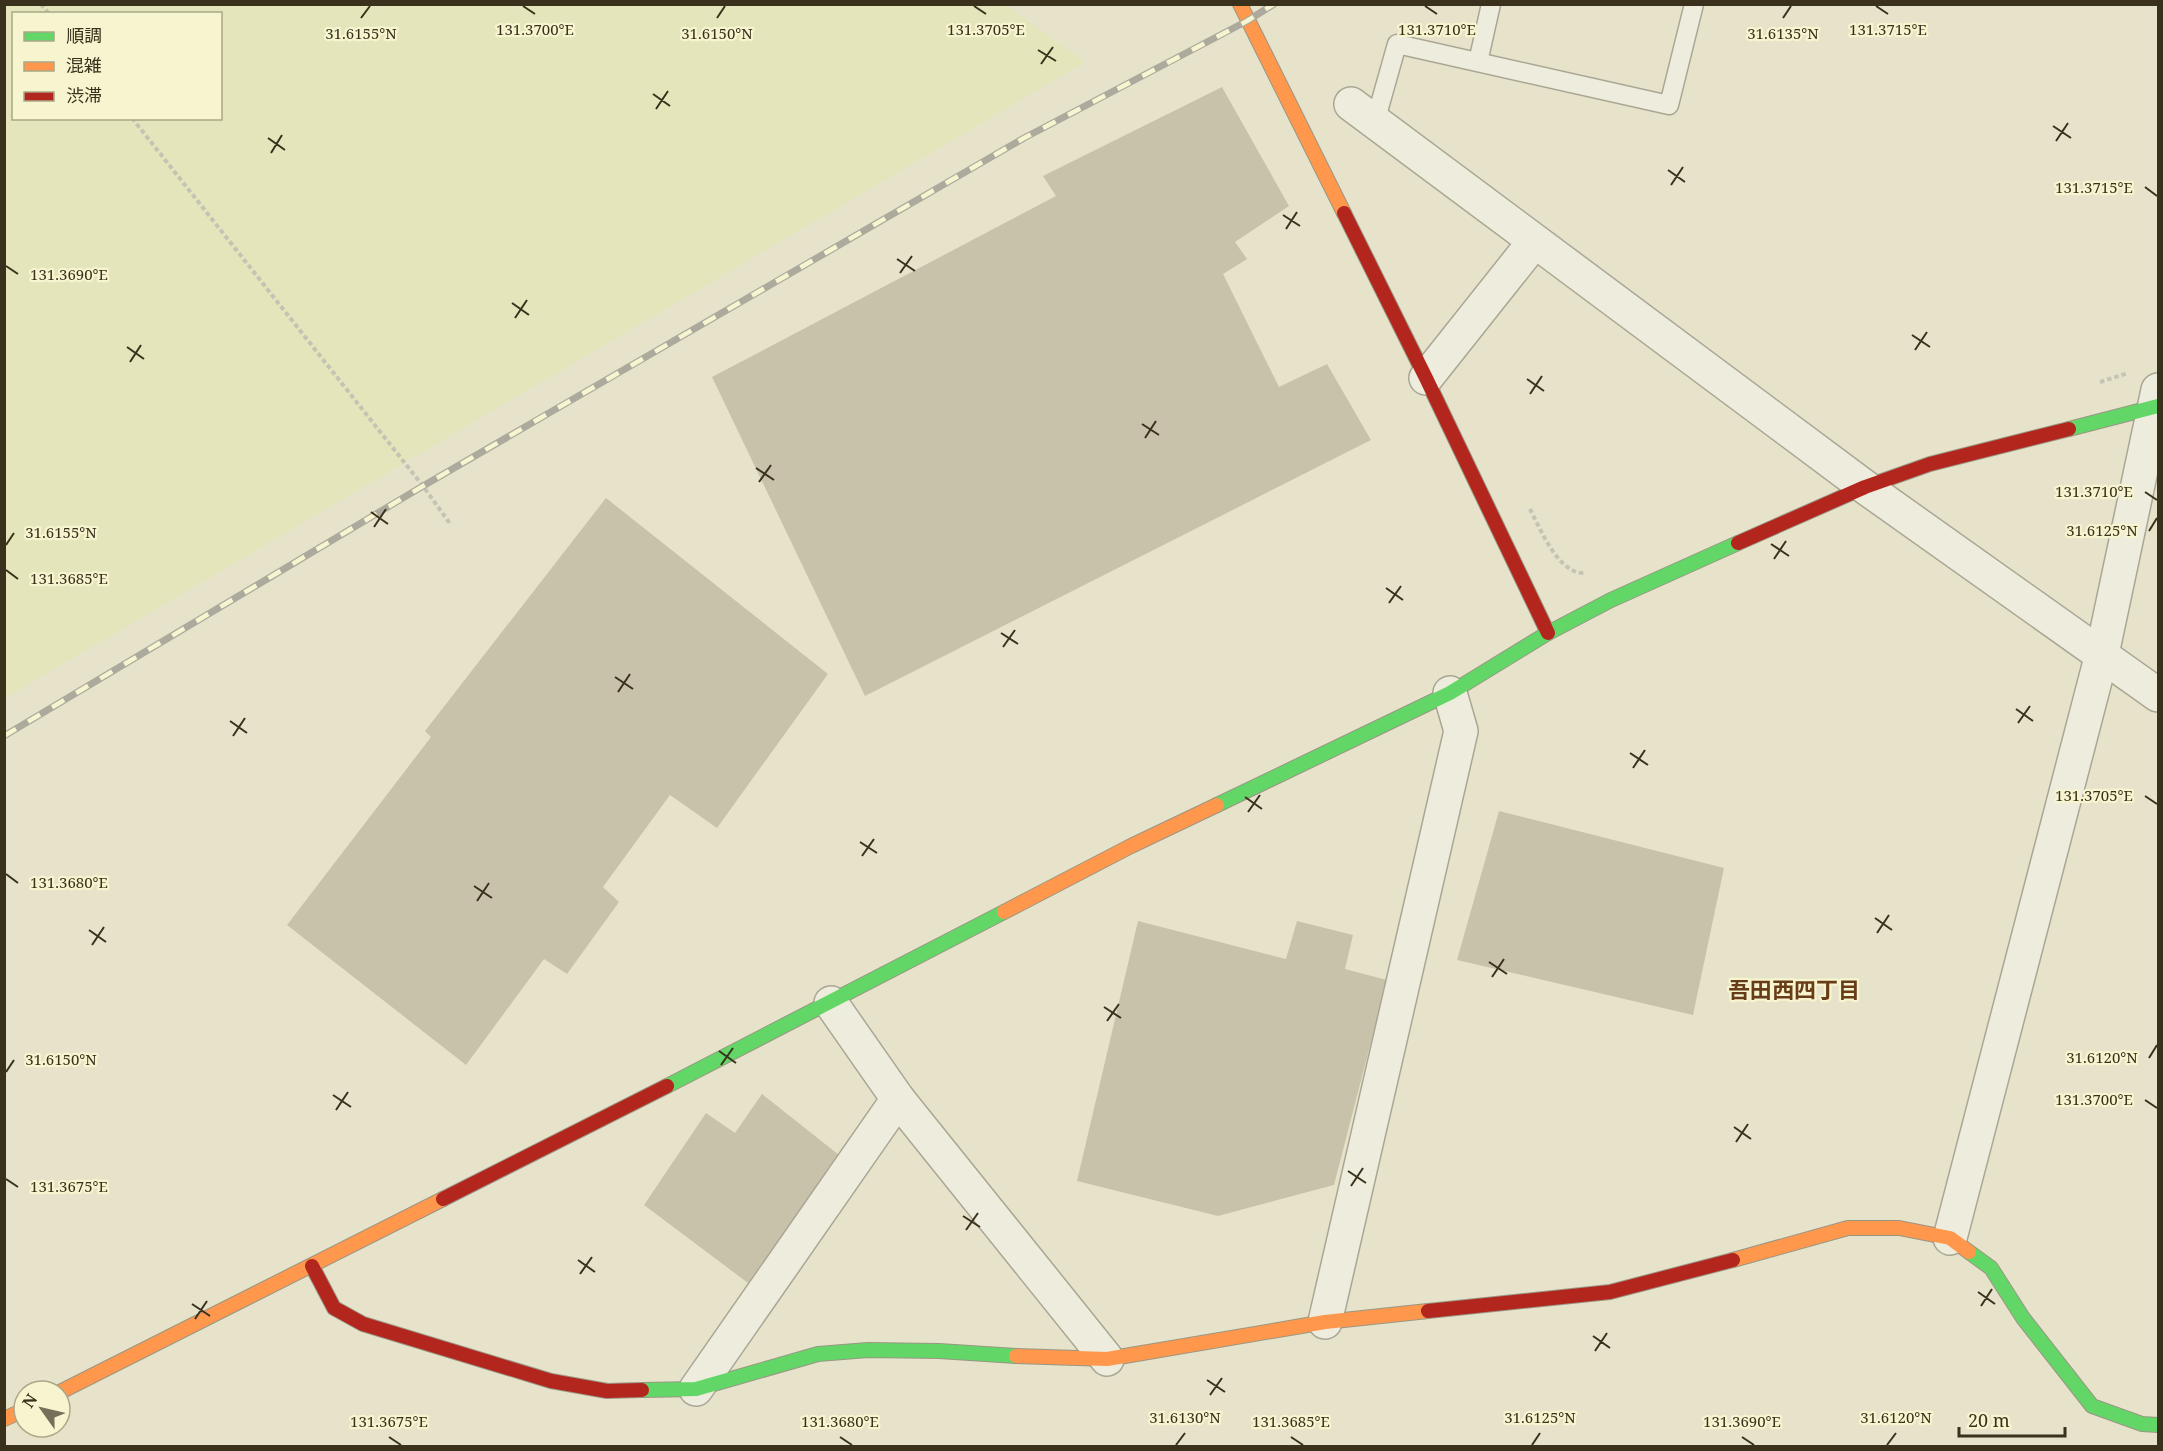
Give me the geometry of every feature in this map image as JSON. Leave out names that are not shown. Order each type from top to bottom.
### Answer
[{"type":"street","points":[[1240,4],[1426,378],[1548,633]]},
{"type":"street","points":[[1363,113],[1865,487],[2158,695]]},
{"type":"street","points":[[1426,378],[1534,242]]},
{"type":"street","points":[[72,1386],[831,1003],[1131,846],[1450,693],[1548,633],[1611,600],[1865,487],[2151,393],[2102,654],[1950,1238]]},
{"type":"street","points":[[1325,1322],[1461,731],[1450,693]]},
{"type":"street","points":[[831,1003],[898,1099],[1107,1359]]},
{"type":"street","points":[[696,1389],[898,1099]]},
{"type":"street","points":[[312,1266],[334,1308],[363,1324],[551,1381],[607,1391],[696,1389],[818,1354],[868,1350],[939,1351],[1005,1356],[1107,1359],[1325,1322],[1610,1292],[1785,1247],[1848,1228],[1899,1228],[1950,1238],[1991,1268],[2023,1318],[2092,1406],[2142,1424],[2158,1425]]},
{"type":"lane","points":[[1478,62],[1491,4]]},
{"type":"lane","points":[[1363,113],[1397,44],[1669,105],[1694,4]]},
{"type":"path","points":[[134,120],[423,486],[451,525]]},
{"type":"path","points":[[2099,382],[2151,393]]},
{"type":"path","points":[[1529,506],[1556,558],[1579,573],[1590,572]]},
{"type":"green space","points":[[4,5],[1005,5],[1085,62],[5,698]]},
{"type":"building","points":[[1222,87],[1289,206],[1235,242],[1247,259],[1223,274],[1279,387],[1327,364],[1371,440],[865,696],[712,377],[1056,196],[1043,176]]},
{"type":"building","points":[[606,498],[828,674],[717,828],[670,795],[603,887],[619,902],[567,974],[544,959],[466,1065],[287,925],[431,737],[425,731]]},
{"type":"building","points":[[1499,811],[1724,868],[1693,1015],[1457,960]]},
{"type":"building","points":[[1138,921],[1286,959],[1297,921],[1353,935],[1345,969],[1387,980],[1334,1185],[1218,1216],[1077,1181]]},
{"type":"building","points":[[762,1094],[839,1155],[748,1283],[644,1205],[706,1113],[735,1133]]},
{"type":"railway","points":[[4,736],[423,486],[1024,138],[1247,21],[1274,4]]},
{"type":"traffic: fast","points":[[2069,429],[2158,406]]},
{"type":"traffic: fast","points":[[1217,805],[1450,693],[1548,633],[1611,600],[1738,543]]},
{"type":"traffic: fast","points":[[667,1086],[1004,912]]},
{"type":"traffic: fast","points":[[1969,1252],[1991,1268],[2023,1318],[2092,1406],[2142,1424],[2158,1425]]},
{"type":"traffic: fast","points":[[642,1390],[696,1389],[818,1354],[868,1350],[939,1351],[1016,1356]]},
{"type":"traffic: slow","points":[[1240,4],[1344,213]]},
{"type":"traffic: slow","points":[[1004,912],[1131,846],[1217,805]]},
{"type":"traffic: slow","points":[[72,1386],[443,1199]]},
{"type":"traffic: slow","points":[[1733,1260],[1848,1228],[1899,1228],[1950,1238],[1969,1252]]},
{"type":"traffic: slow","points":[[1016,1356],[1107,1359],[1325,1322],[1428,1311]]},
{"type":"traffic: slow","points":[[4,1419],[12,1415]]},
{"type":"traffic: jam","points":[[1344,213],[1548,633]]},
{"type":"traffic: jam","points":[[1738,543],[1865,487],[1930,464],[2069,429]]},
{"type":"traffic: jam","points":[[443,1199],[667,1086]]},
{"type":"traffic: jam","points":[[1428,1311],[1610,1292],[1733,1260]]},
{"type":"traffic: jam","points":[[312,1266],[334,1308],[363,1324],[551,1381],[607,1391],[642,1390]]},
{"type":"district","name":"吾田西四丁目","points":[[1794,990]]}]
